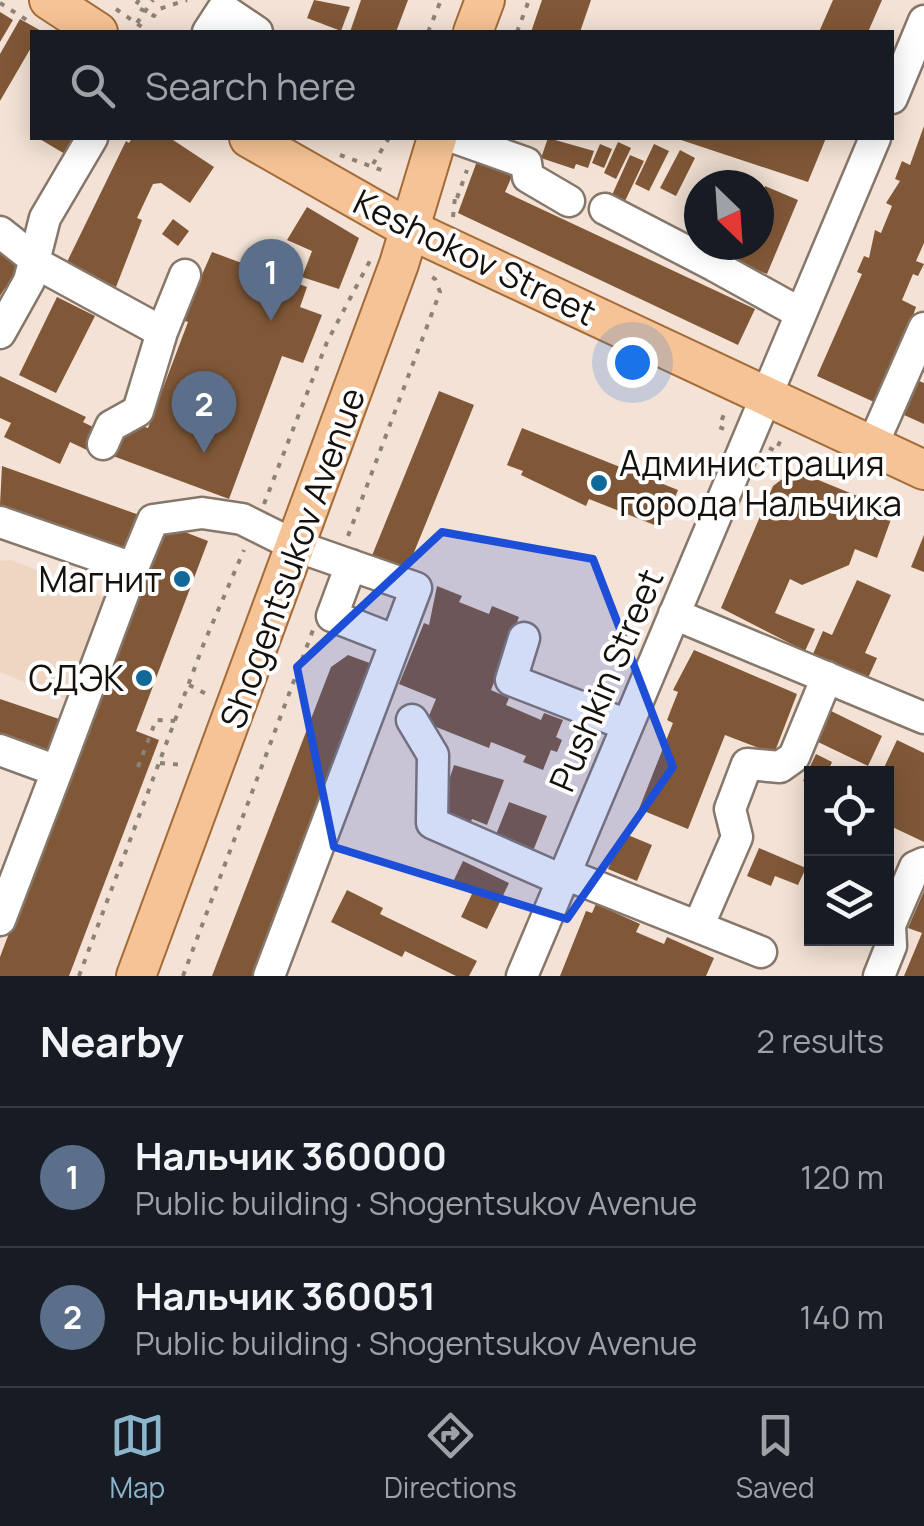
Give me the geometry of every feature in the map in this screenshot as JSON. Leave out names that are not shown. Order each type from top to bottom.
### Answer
[{"type":"main road","points":[[474,30],[484,0]]},
{"type":"main road","points":[[40,11],[106,20]]},
{"type":"main road","name":"Keshokov Street","points":[[253,140],[409,229],[924,470]]},
{"type":"main road","name":"Shogentsukov Avenue","points":[[136,976],[296,546],[409,229],[436,140]]},
{"type":"street","points":[[189,30],[209,0]]},
{"type":"street","points":[[209,30],[223,9],[254,30]]},
{"type":"street","points":[[906,86],[924,21]]},
{"type":"street","points":[[0,333],[29,282],[45,218],[91,140]]},
{"type":"street","points":[[462,140],[526,163],[528,177],[569,201]]},
{"type":"street","name":"Pushkin Street","points":[[522,976],[874,140]]},
{"type":"street","points":[[605,209],[684,241]]},
{"type":"street","points":[[0,232],[34,261],[162,332]]},
{"type":"street","points":[[726,260],[800,313]]},
{"type":"street","points":[[103,444],[112,426],[138,411],[185,274]]},
{"type":"street","points":[[872,446],[924,328]]},
{"type":"street","points":[[0,920],[153,520],[202,513],[255,524],[296,546],[416,588],[269,976]]},
{"type":"street","points":[[0,522],[133,568]]},
{"type":"street","points":[[350,565],[332,616],[396,641]]},
{"type":"street","points":[[674,614],[924,718]]},
{"type":"street","points":[[524,638],[511,680],[627,725]]},
{"type":"street","points":[[698,926],[737,837],[730,809],[748,764],[780,767],[794,756],[827,677]]},
{"type":"street","points":[[412,720],[433,754],[432,823],[761,952]]},
{"type":"street","points":[[0,750],[57,771]]},
{"type":"street","points":[[878,976],[891,946],[890,924],[915,867],[924,863]]},
{"type":"path","points":[[139,0],[135,6],[154,16],[158,9],[187,0]]},
{"type":"path","points":[[429,30],[441,0]]},
{"type":"path","points":[[519,30],[529,0]]},
{"type":"path","points":[[137,23],[152,1]]},
{"type":"path","points":[[0,3],[40,11]]},
{"type":"path","points":[[106,20],[137,23],[146,30]]},
{"type":"path","points":[[377,181],[374,164],[388,140]]},
{"type":"path","points":[[374,164],[387,172]]},
{"type":"path","points":[[444,192],[457,198],[450,231]]},
{"type":"path","points":[[79,976],[188,685],[327,342],[370,254],[368,242]]},
{"type":"path","points":[[370,254],[377,256]]},
{"type":"path","points":[[728,404],[719,427],[730,432]]},
{"type":"path","points":[[764,446],[776,451],[784,431]]},
{"type":"path","points":[[188,685],[210,694],[206,706]]},
{"type":"path","points":[[138,767],[156,720],[175,721]]},
{"type":"path","points":[[160,763],[182,767],[189,750]]},
{"type":"path","points":[[98,901],[106,904]]},
{"type":"highlighted area","points":[[442,532],[593,559],[673,767],[567,919],[334,847],[297,667]]},
{"type":"shaded area","points":[[11,560],[111,600],[70,701],[0,672],[0,561]]},
{"type":"building","points":[[314,0],[350,7],[341,30],[307,18]]},
{"type":"building","points":[[361,0],[408,0],[397,30],[351,30]]},
{"type":"building","points":[[542,0],[591,0],[581,30],[532,30]]},
{"type":"building","points":[[833,0],[882,0],[869,30],[820,30]]},
{"type":"building","points":[[0,12],[13,20],[0,42]]},
{"type":"building","points":[[20,19],[39,30],[30,30],[30,49],[0,101],[0,54]]},
{"type":"building","points":[[924,126],[924,243],[916,261],[924,264],[918,276],[913,274],[902,300],[916,307],[899,356],[895,354],[874,402],[817,376],[862,274],[857,272],[864,256],[869,258],[875,230],[881,233],[892,206],[886,203],[900,181],[895,179],[902,161],[910,165]]},
{"type":"building","points":[[41,140],[74,140],[65,154]]},
{"type":"building","points":[[173,140],[214,167],[190,203],[161,183],[153,184],[137,218],[142,220],[116,287],[66,264],[126,141]]},
{"type":"building","points":[[547,140],[594,151],[588,168],[576,164],[574,169],[541,158]]},
{"type":"building","points":[[681,140],[825,140],[808,182]]},
{"type":"building","points":[[618,142],[631,148],[616,179],[604,173]]},
{"type":"building","points":[[600,144],[612,149],[604,168],[592,163]]},
{"type":"building","points":[[654,144],[669,151],[649,191],[635,184]]},
{"type":"building","points":[[680,150],[695,158],[689,170],[684,170],[676,196],[660,188]]},
{"type":"building","points":[[480,153],[516,167],[505,192],[755,309],[738,345],[458,213]]},
{"type":"building","points":[[630,155],[644,161],[625,201],[612,195]]},
{"type":"building","points":[[774,190],[798,200],[774,257]]},
{"type":"building","points":[[307,207],[359,238],[339,289],[302,277],[312,251],[287,240]]},
{"type":"building","points":[[173,219],[189,231],[178,246],[162,234]]},
{"type":"building","points":[[0,249],[26,265],[10,291],[5,288],[0,296]]},
{"type":"building","points":[[212,252],[307,287],[300,307],[322,315],[303,363],[282,356],[229,499],[113,456],[123,429],[133,423],[148,428],[188,322],[182,320]]},
{"type":"building","points":[[733,260],[773,260],[767,274]]},
{"type":"building","points":[[57,297],[95,316],[56,393],[19,375]]},
{"type":"building","points":[[0,376],[86,417],[83,422],[99,430],[89,451],[70,442],[60,464],[4,437],[11,423],[0,418]]},
{"type":"building","points":[[919,381],[924,383],[924,424],[904,415]]},
{"type":"building","points":[[439,391],[474,405],[406,572],[371,558]]},
{"type":"building","name":"Администрация города Нальчика","points":[[522,428],[678,490],[662,528],[589,499],[586,506],[507,465]]},
{"type":"building","points":[[2,466],[142,516],[129,551],[0,505]]},
{"type":"building","points":[[794,470],[894,511],[877,558],[855,549],[849,565],[802,585],[790,579],[775,613],[815,629],[805,651],[721,608],[773,486]]},
{"type":"building","points":[[164,524],[208,541],[136,731],[159,740],[69,976],[0,976],[0,957]]},
{"type":"building","points":[[924,535],[924,572],[911,567]]},
{"type":"building","points":[[857,580],[891,595],[865,653],[877,658],[868,678],[813,654],[823,631],[832,635]]},
{"type":"building","points":[[437,586],[462,596],[459,602],[489,614],[492,606],[519,617],[491,690],[509,698],[506,705],[541,720],[544,713],[563,720],[556,737],[562,740],[557,752],[551,750],[543,770],[523,762],[526,756],[491,742],[489,748],[426,723],[436,699],[399,684],[424,623],[429,625]]},
{"type":"building","points":[[694,650],[797,694],[774,754],[725,735],[688,829],[639,809],[673,723],[667,720],[678,692],[673,690]]},
{"type":"building","points":[[348,655],[375,665],[255,976],[212,976],[331,667]]},
{"type":"building","points":[[0,699],[62,720],[49,757],[0,740]]},
{"type":"building","points":[[831,711],[882,736],[868,766],[816,741]]},
{"type":"building","points":[[897,740],[924,753],[924,842],[894,828],[894,766],[885,766]]},
{"type":"building","points":[[816,754],[832,762],[830,766],[810,766]]},
{"type":"building","points":[[454,765],[504,780],[487,825],[472,819],[469,826],[439,811]]},
{"type":"building","points":[[509,802],[547,816],[533,851],[495,837]]},
{"type":"building","points":[[623,833],[652,845],[637,881],[608,869]]},
{"type":"building","points":[[759,848],[804,867],[798,885],[775,876],[771,886],[747,876]]},
{"type":"building","points":[[463,861],[509,883],[487,929],[461,917],[472,894],[452,884]]},
{"type":"building","points":[[347,890],[383,908],[380,914],[477,961],[469,976],[456,976],[405,951],[402,957],[331,922]]},
{"type":"building","points":[[924,891],[924,976],[904,976],[922,933],[908,928]]},
{"type":"building","points":[[596,904],[640,924],[636,932],[664,944],[667,937],[714,958],[706,976],[560,976],[586,911],[592,913]]},
{"type":"place","name":"Нальчик 360000","points":[[271,321]]},
{"type":"place","name":"Нальчик 360051","points":[[204,453]]},
{"type":"place","name":"Администрация города Нальчика","points":[[599,483]]},
{"type":"place","name":"Магнит","points":[[182,579]]},
{"type":"place","name":"СДЭК","points":[[144,678]]}]
